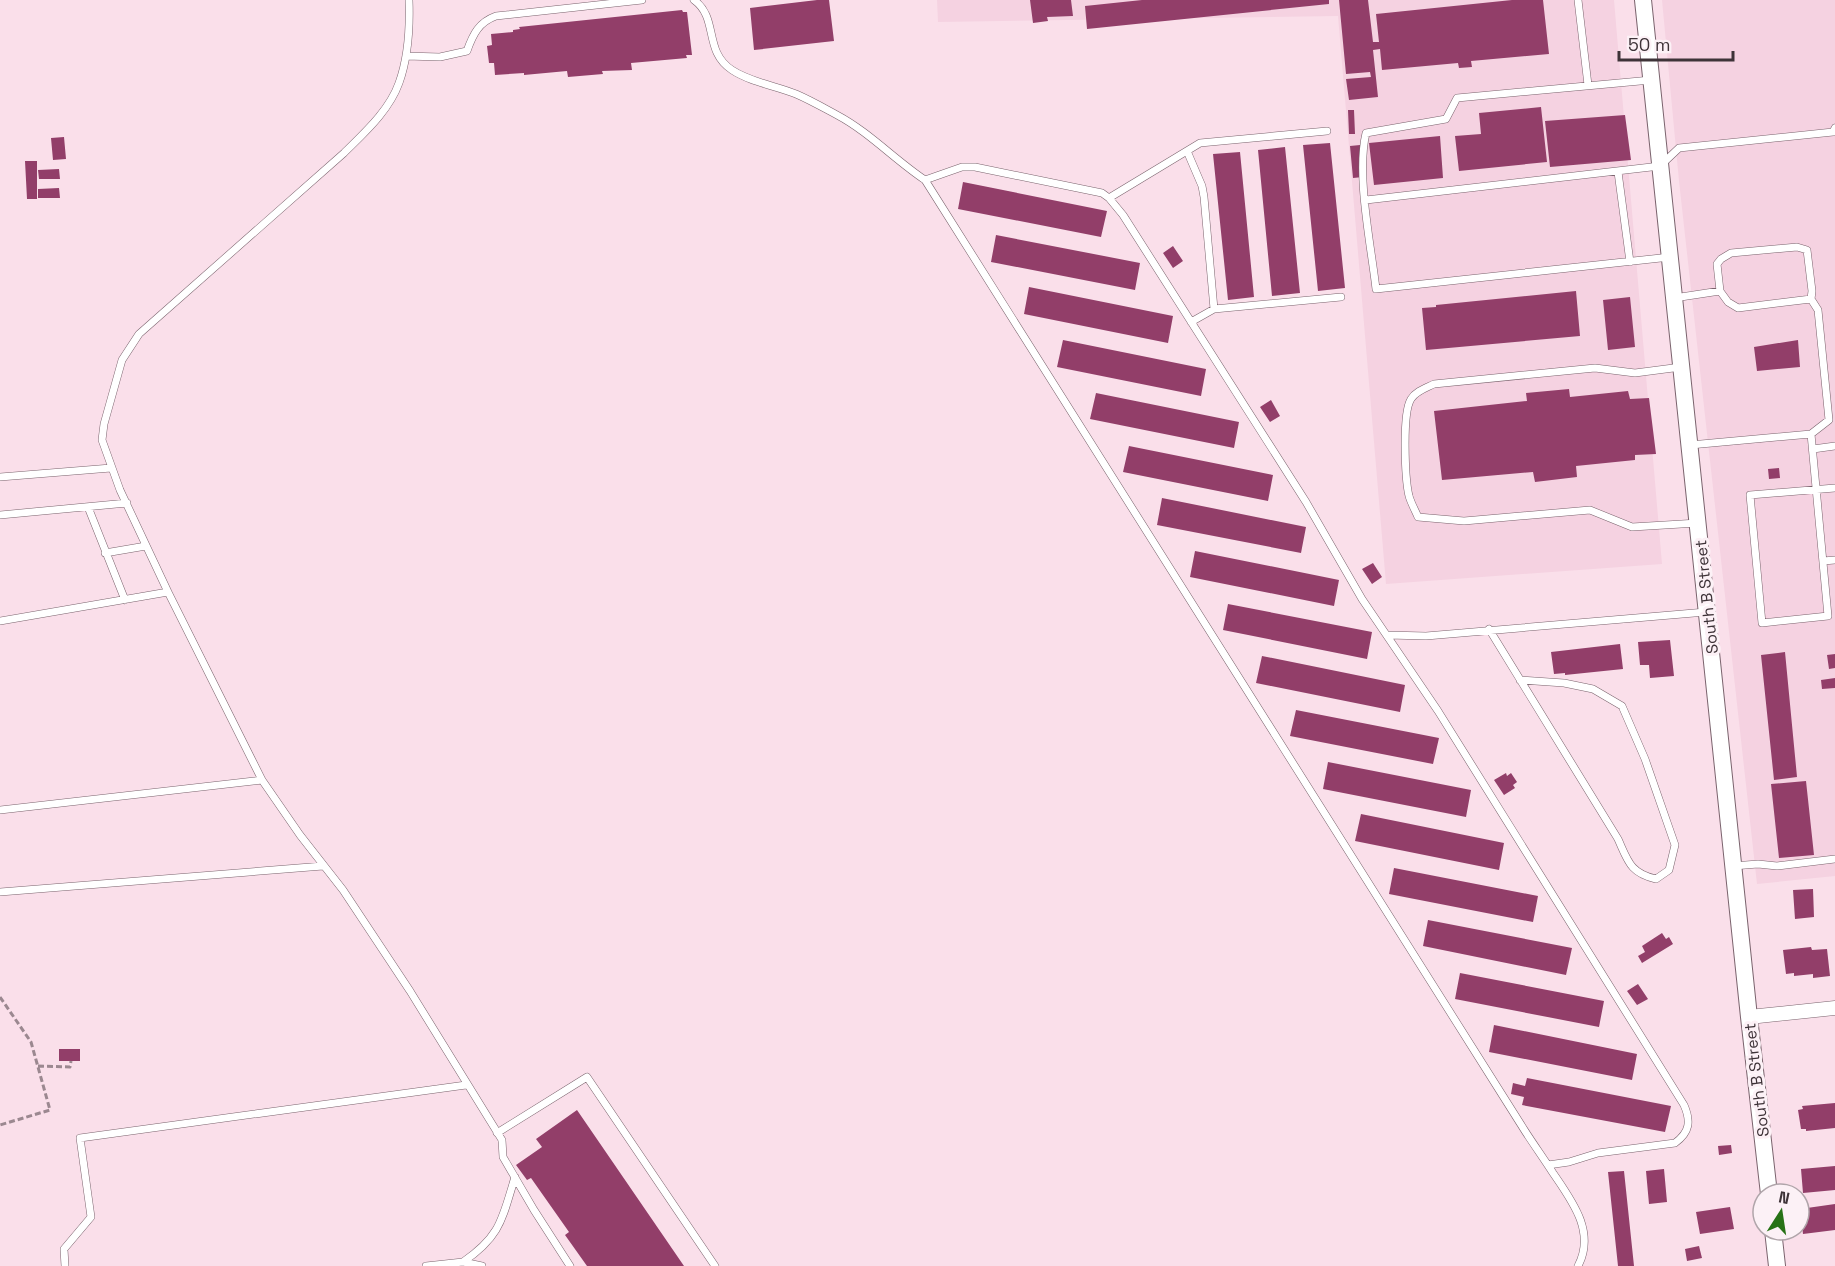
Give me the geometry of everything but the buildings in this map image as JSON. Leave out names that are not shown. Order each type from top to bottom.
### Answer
[{"type":"street","name":"South B Street","points":[[1643,0],[1768,1182]]},
{"type":"street","points":[[1749,1017],[1835,1008]]},
{"type":"street","points":[[1774,1242],[1777,1266]]},
{"type":"lane","points":[[409,0],[406,56],[399,84],[390,101],[356,141],[139,334],[122,360],[104,424],[102,440],[111,468],[146,546],[262,780],[323,866],[343,890],[410,991],[502,1140],[503,1157],[570,1266]]},
{"type":"lane","points":[[406,56],[440,57],[467,51],[475,31],[481,24],[496,16],[642,0]]},
{"type":"lane","points":[[694,0],[708,15],[716,52],[721,61],[733,71],[799,95],[840,116],[872,139],[901,165],[925,180],[1148,537],[1579,1213],[1582,1221],[1584,1250],[1578,1266]]},
{"type":"lane","points":[[1578,0],[1588,85]]},
{"type":"lane","points":[[1651,80],[1457,98],[1446,119],[1366,133],[1362,150],[1366,200],[1376,289],[1670,257]]},
{"type":"lane","points":[[1109,198],[1200,143],[1327,131]]},
{"type":"lane","points":[[1366,200],[1660,166],[1679,148],[1834,132]]},
{"type":"lane","points":[[1187,151],[1202,186],[1204,197],[1214,309]]},
{"type":"lane","points":[[925,180],[968,166],[1083,188],[1102,193],[1109,198],[1123,215],[1306,502],[1362,599],[1438,711],[1689,1115],[1689,1127],[1685,1135],[1675,1143],[1598,1153],[1569,1162],[1548,1165]]},
{"type":"lane","points":[[1618,172],[1630,261]]},
{"type":"lane","points":[[1690,445],[1811,434],[1829,420],[1818,310],[1811,299],[1807,250],[1797,247],[1731,253],[1721,259],[1717,264],[1720,291],[1728,302],[1738,308],[1811,299]]},
{"type":"lane","points":[[1674,298],[1720,291]]},
{"type":"lane","points":[[1191,322],[1214,309],[1341,297]]},
{"type":"lane","points":[[1682,367],[1635,373],[1595,368],[1434,384],[1417,393],[1410,400],[1407,410],[1405,423],[1409,495],[1418,517],[1464,521],[1590,510],[1632,527],[1698,523]]},
{"type":"lane","points":[[1811,434],[1813,449],[1816,490],[1828,616],[1762,623],[1750,495],[1816,490],[1835,489]]},
{"type":"lane","points":[[1813,449],[1835,446]]},
{"type":"lane","points":[[0,477],[111,468]]},
{"type":"lane","points":[[0,515],[127,504]]},
{"type":"lane","points":[[88,507],[125,600]]},
{"type":"lane","points":[[105,554],[146,546]]},
{"type":"lane","points":[[1823,561],[1835,560]]},
{"type":"lane","points":[[0,621],[168,592]]},
{"type":"lane","points":[[1388,635],[1426,636],[1707,612]]},
{"type":"lane","points":[[1489,629],[1520,680],[1618,839],[1632,869],[1644,876],[1656,879],[1669,870],[1675,845],[1645,759],[1622,706],[1593,689],[1564,683],[1520,680]]},
{"type":"lane","points":[[0,810],[262,780]]},
{"type":"lane","points":[[1733,866],[1758,864],[1777,866],[1835,859]]},
{"type":"lane","points":[[0,892],[323,866]]},
{"type":"lane","points":[[497,1133],[587,1077],[715,1266]]},
{"type":"lane","points":[[65,1266],[64,1249],[91,1217],[80,1138],[466,1085]]},
{"type":"lane","points":[[463,1262],[481,1249],[492,1237],[501,1222],[515,1177]]},
{"type":"lane","points":[[426,1266],[463,1262],[482,1266]]},
{"type":"path","points":[[0,997],[31,1042],[50,1110],[0,1125]]},
{"type":"path","points":[[38,1066],[70,1067],[71,1061]]},
{"type":"shaded area","points":[[937,0],[1614,0],[1662,564],[1386,584],[1338,16],[938,22]]},
{"type":"shaded area","points":[[1662,0],[1835,0],[1835,876],[1757,884],[1679,181]]}]
